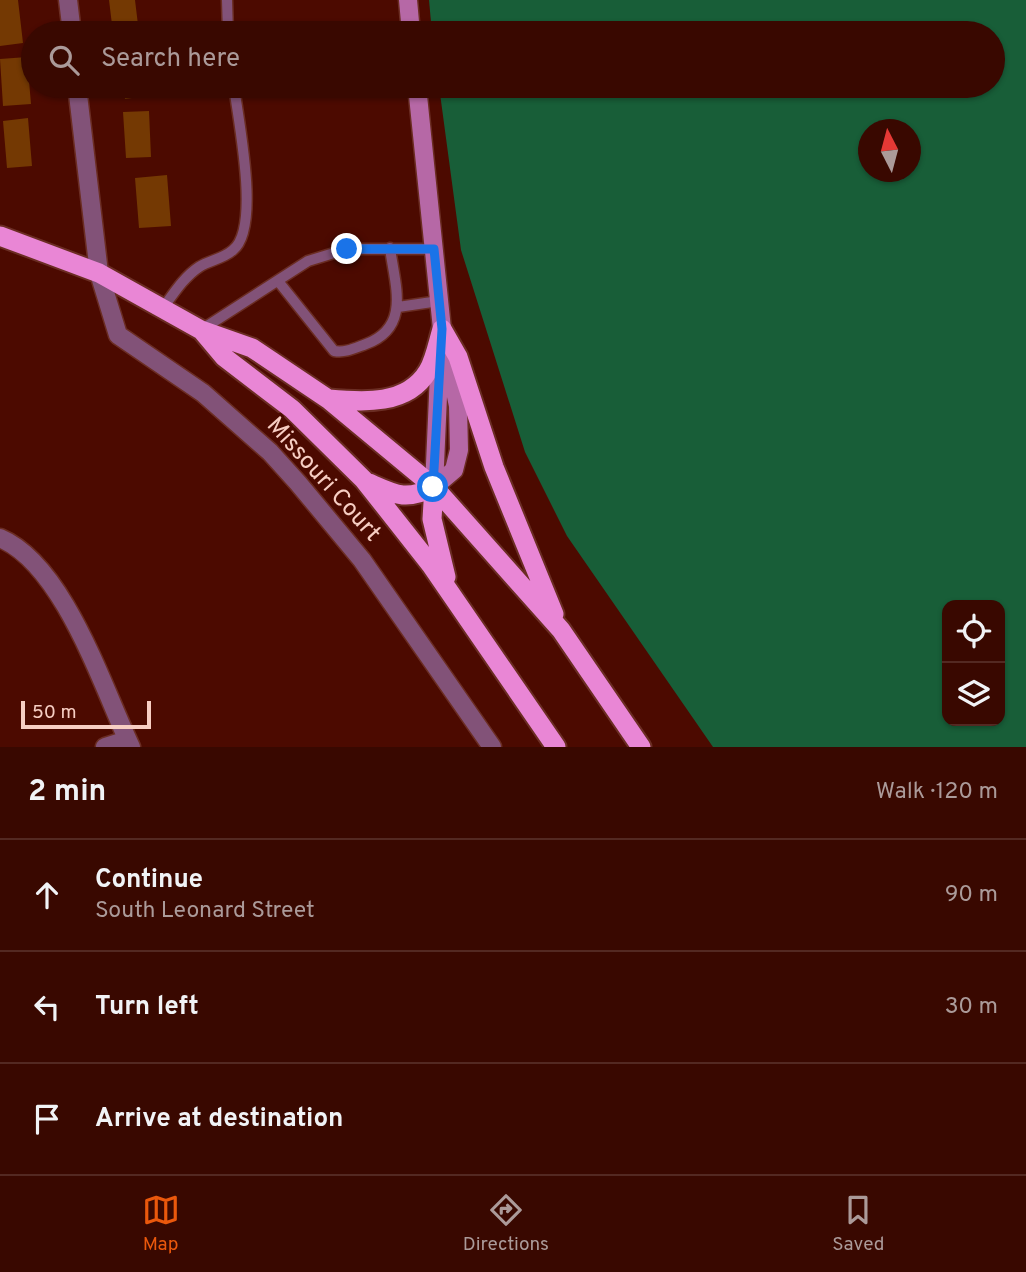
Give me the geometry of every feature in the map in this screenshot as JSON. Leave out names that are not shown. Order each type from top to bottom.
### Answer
[{"type":"highway","points":[[0,236],[99,273],[201,330],[252,348],[328,400],[433,487],[561,630],[641,747]]},
{"type":"highway","points":[[328,400],[370,402],[393,398],[410,389],[429,369],[442,329]]},
{"type":"highway","points":[[442,329],[458,357],[508,504],[561,630]]},
{"type":"highway","points":[[201,330],[225,357],[292,409],[364,480],[455,600],[556,747]]},
{"type":"highway","points":[[364,480],[395,495],[415,496],[433,487]]},
{"type":"highway","points":[[433,487],[432,519],[436,546],[455,600]]},
{"type":"main road","points":[[408,0],[410,21]]},
{"type":"main road","points":[[418,98],[442,329],[458,407],[459,450],[454,470],[433,487]]},
{"type":"main road","points":[[433,487],[442,329]]},
{"type":"street","points":[[68,0],[71,21]]},
{"type":"street","name":"Missouri Court","points":[[78,98],[99,273],[118,335],[203,393],[270,452],[362,560],[492,747]]},
{"type":"street","points":[[0,538],[24,551],[41,568],[66,606],[129,743],[105,747]]},
{"type":"lane","points":[[227,0],[228,21]]},
{"type":"lane","points":[[163,308],[184,279],[199,267],[236,249],[242,237],[247,220],[235,98]]},
{"type":"lane","points":[[278,281],[334,351],[343,353],[384,337],[398,307],[390,248]]},
{"type":"lane","points":[[201,330],[308,261],[347,249],[434,249]]},
{"type":"lane","points":[[398,307],[439,301]]},
{"type":"green space","points":[[429,0],[1026,0],[1026,747],[713,747],[567,536],[525,452],[461,250],[441,98],[1005,98],[1005,21],[431,21]]},
{"type":"building","points":[[0,0],[18,0],[21,43],[0,46]]},
{"type":"building","points":[[109,0],[135,0],[138,21],[112,21]]},
{"type":"building","points":[[21,57],[21,98],[30,98],[31,104],[3,106],[0,59]]},
{"type":"building","points":[[149,111],[151,157],[126,158],[123,112]]},
{"type":"building","points":[[28,118],[32,166],[7,168],[3,121]]},
{"type":"building","points":[[167,175],[171,226],[139,228],[135,178]]},
{"type":"route","points":[[347,249],[434,249],[442,329],[436,394],[433,487]]}]
